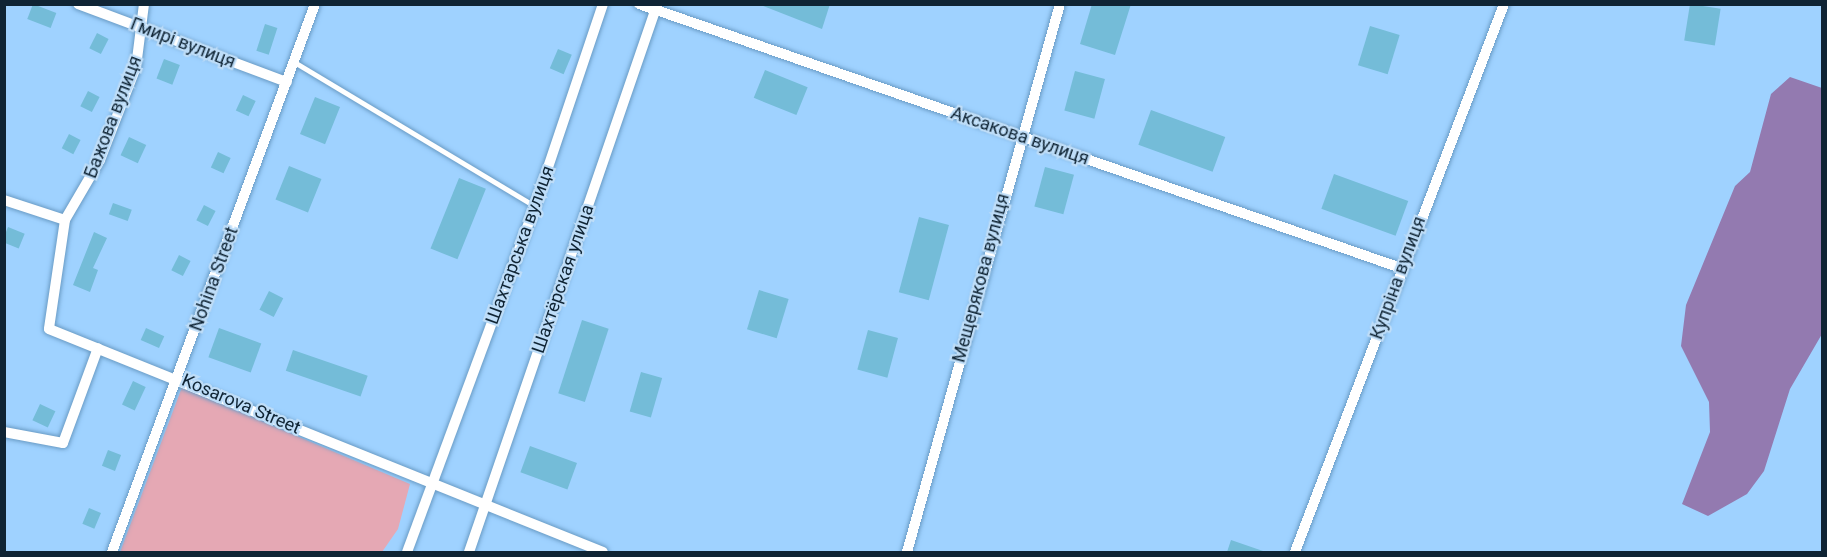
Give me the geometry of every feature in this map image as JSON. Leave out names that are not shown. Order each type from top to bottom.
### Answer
[{"type":"street","name":"Гмирі вулиця","points":[[78,4],[286,82]]},
{"type":"street","name":"Бажова вулиця","points":[[50,329],[65,220],[100,160],[136,67],[144,4]]},
{"type":"street","name":"Nohina Street","points":[[112,552],[315,4]]},
{"type":"street","name":"Шахтарська вулиця","points":[[407,552],[430,483],[535,206],[603,4]]},
{"type":"street","name":"Аксакова вулиця","points":[[639,4],[656,7],[1401,268]]},
{"type":"street","name":"Мещерякова вулиця","points":[[907,552],[1020,136],[1060,4]]},
{"type":"street","name":"Купріна вулиця","points":[[1295,552],[1401,268],[1504,4]]},
{"type":"street","name":"Шахтёрская улица","points":[[469,552],[656,7]]},
{"type":"street","points":[[4,200],[65,220]]},
{"type":"street","name":"Kosarova Street","points":[[50,329],[178,378],[603,552]]},
{"type":"street","points":[[4,432],[63,443],[98,348]]},
{"type":"lane","points":[[294,62],[535,206]]},
{"type":"shaded area","points":[[1790,77],[1822,88],[1822,334],[1790,389],[1764,471],[1747,494],[1708,516],[1682,504],[1710,432],[1709,402],[1681,346],[1686,305],[1735,186],[1750,172],[1771,94]]},
{"type":"shaded area","points":[[182,387],[410,484],[398,529],[382,552],[120,552]]},
{"type":"building","points":[[33,4],[56,13],[51,28],[27,19]]},
{"type":"building","points":[[758,4],[830,4],[822,29]]},
{"type":"building","points":[[1092,4],[1131,4],[1115,55],[1080,44]]},
{"type":"building","points":[[1690,4],[1721,9],[1715,45],[1684,41]]},
{"type":"building","points":[[265,24],[277,28],[269,55],[256,51]]},
{"type":"building","points":[[1370,26],[1400,35],[1388,74],[1358,65]]},
{"type":"building","points":[[97,33],[109,39],[101,54],[89,48]]},
{"type":"building","points":[[558,49],[572,55],[564,74],[550,68]]},
{"type":"building","points":[[164,59],[180,65],[172,85],[156,79]]},
{"type":"building","points":[[765,70],[808,87],[796,115],[754,98]]},
{"type":"building","points":[[1075,71],[1105,79],[1094,119],[1064,111]]},
{"type":"building","points":[[88,91],[100,97],[92,112],[80,106]]},
{"type":"building","points":[[243,95],[256,101],[249,116],[236,110]]},
{"type":"building","points":[[315,97],[340,107],[325,144],[300,134]]},
{"type":"building","points":[[1151,110],[1225,137],[1213,172],[1138,145]]},
{"type":"building","points":[[69,134],[81,140],[73,154],[62,148]]},
{"type":"building","points":[[129,137],[146,145],[138,163],[121,155]]},
{"type":"building","points":[[218,152],[231,158],[224,173],[211,167]]},
{"type":"building","points":[[289,166],[321,179],[308,212],[276,199]]},
{"type":"building","points":[[1045,167],[1074,175],[1063,214],[1034,207]]},
{"type":"building","points":[[1334,174],[1408,201],[1396,236],[1321,209]]},
{"type":"building","points":[[459,178],[486,189],[457,259],[431,248]]},
{"type":"building","points":[[113,203],[132,210],[128,221],[109,214]]},
{"type":"building","points":[[204,205],[216,211],[208,226],[196,220]]},
{"type":"building","points":[[919,217],[949,225],[929,300],[899,292]]},
{"type":"building","points":[[8,227],[25,234],[19,249],[4,243]]},
{"type":"building","points":[[94,232],[107,238],[93,268],[98,270],[90,292],[73,285]]},
{"type":"building","points":[[179,255],[191,261],[183,276],[171,270]]},
{"type":"building","points":[[759,290],[789,299],[777,338],[747,329]]},
{"type":"building","points":[[269,291],[283,298],[274,317],[259,310]]},
{"type":"building","points":[[582,320],[609,329],[585,402],[558,393]]},
{"type":"building","points":[[146,328],[164,336],[159,348],[141,340]]},
{"type":"building","points":[[219,328],[261,343],[251,373],[208,357]]},
{"type":"building","points":[[868,330],[898,338],[887,378],[857,370]]},
{"type":"building","points":[[293,350],[368,376],[361,397],[286,371]]},
{"type":"building","points":[[641,372],[662,378],[651,417],[630,411]]},
{"type":"building","points":[[133,381],[146,387],[135,410],[122,405]]},
{"type":"building","points":[[40,404],[55,411],[48,427],[32,420]]},
{"type":"building","points":[[530,446],[577,463],[567,489],[520,472]]},
{"type":"building","points":[[108,450],[121,455],[115,471],[102,466]]},
{"type":"building","points":[[89,508],[101,513],[94,529],[82,524]]},
{"type":"building","points":[[1231,540],[1263,551],[1263,552],[1227,552]]}]
